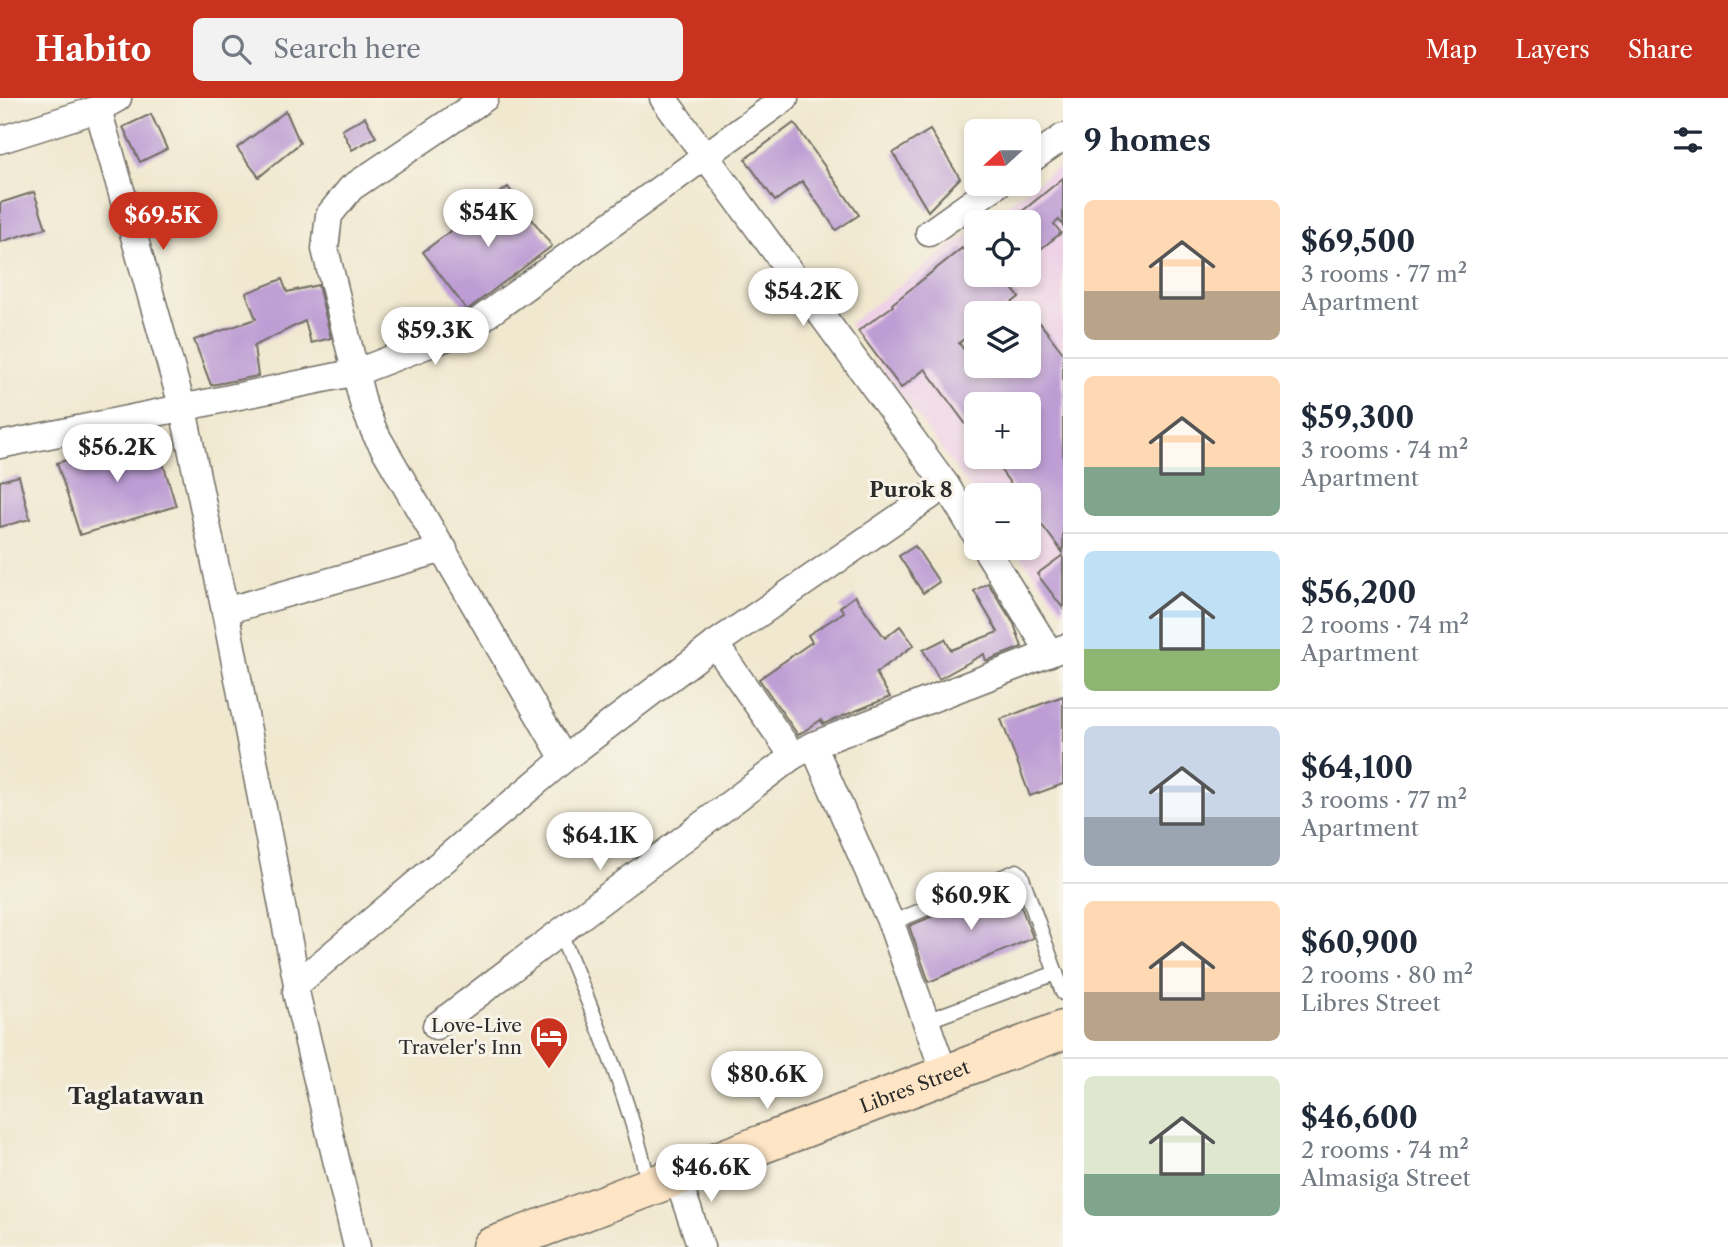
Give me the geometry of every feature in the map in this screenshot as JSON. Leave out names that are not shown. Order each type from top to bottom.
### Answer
[{"type":"main road","name":"Libres Street","points":[[492,1247],[1063,1030]]},
{"type":"street","points":[[485,98],[351,188],[329,215],[325,249],[364,407],[375,433],[564,759]]},
{"type":"street","points":[[663,98],[946,485],[964,515]]},
{"type":"street","points":[[0,445],[356,372],[466,330],[785,98]]},
{"type":"street","points":[[0,140],[19,136],[108,103],[183,409],[225,611],[297,985],[296,992],[357,1247]]},
{"type":"street","points":[[1041,153],[1063,137]]},
{"type":"street","points":[[929,233],[981,196]]},
{"type":"street","points":[[297,985],[564,759],[715,644],[946,485]]},
{"type":"street","points":[[225,611],[444,549]]},
{"type":"street","points":[[436,1026],[803,751],[1056,651],[993,560]]},
{"type":"street","points":[[715,644],[803,751],[891,923],[945,1075]]},
{"type":"street","points":[[663,1182],[701,1247]]},
{"type":"lane","points":[[891,923],[1017,871],[1021,875],[1063,993]]},
{"type":"lane","points":[[560,933],[589,999],[641,1150],[663,1182]]},
{"type":"lane","points":[[926,1021],[1056,973]]},
{"type":"shaded area","points":[[1063,163],[1063,613],[1024,560],[1041,560],[1041,483],[966,483],[849,324],[964,237],[964,287],[1041,287],[1041,210],[1000,210],[1019,196],[1041,196],[1041,179]]},
{"type":"building","points":[[286,111],[300,143],[259,177],[237,148]]},
{"type":"building","points":[[151,114],[167,149],[140,162],[123,127]]},
{"type":"building","points":[[365,117],[376,137],[352,150],[342,130]]},
{"type":"building","points":[[794,123],[859,215],[836,230],[802,181],[775,201],[745,159]]},
{"type":"building","points":[[930,130],[960,178],[928,211],[893,153]]},
{"type":"building","points":[[1063,178],[1063,226],[1059,220],[1054,224],[1061,233],[1041,249],[1041,210],[1024,210]]},
{"type":"building","points":[[508,187],[552,246],[467,310],[423,252]]},
{"type":"building","points":[[34,192],[46,228],[0,242],[0,203]]},
{"type":"building","points":[[962,248],[964,287],[1011,287],[1019,297],[1014,301],[964,301],[964,339],[959,343],[964,350],[964,378],[1041,378],[1041,324],[1063,353],[1063,553],[1041,524],[1041,483],[1010,483],[1000,469],[1041,469],[1041,392],[964,392],[964,422],[925,369],[901,388],[858,331],[893,306],[892,304]]},
{"type":"building","points":[[282,279],[287,292],[318,285],[331,338],[311,343],[305,321],[254,346],[258,376],[211,385],[194,340],[256,319],[246,293]]},
{"type":"building","points":[[154,433],[176,506],[80,535],[57,463]]},
{"type":"building","points":[[19,476],[30,519],[0,527],[0,481]]},
{"type":"building","points":[[915,546],[939,582],[923,593],[899,556]]},
{"type":"building","points":[[1063,555],[1063,608],[1037,574]]},
{"type":"building","points":[[988,583],[1014,624],[1022,647],[986,661],[984,654],[939,679],[923,650],[945,639],[951,650],[998,632],[974,591]]},
{"type":"building","points":[[855,596],[885,638],[900,626],[914,645],[876,673],[890,697],[823,724],[821,720],[798,735],[759,679],[812,642],[808,635],[844,612],[840,607]]},
{"type":"building","points":[[1063,696],[1063,784],[1030,796],[1001,719]]},
{"type":"building","points":[[1012,883],[1033,938],[929,982],[909,926]]},
{"type":"place","name":"Love-Live Traveler's Inn","points":[[549,1070]]},
{"type":"district","name":"Purok 8","points":[[911,489]]},
{"type":"district","name":"Taglatawan","points":[[136,1096]]}]
